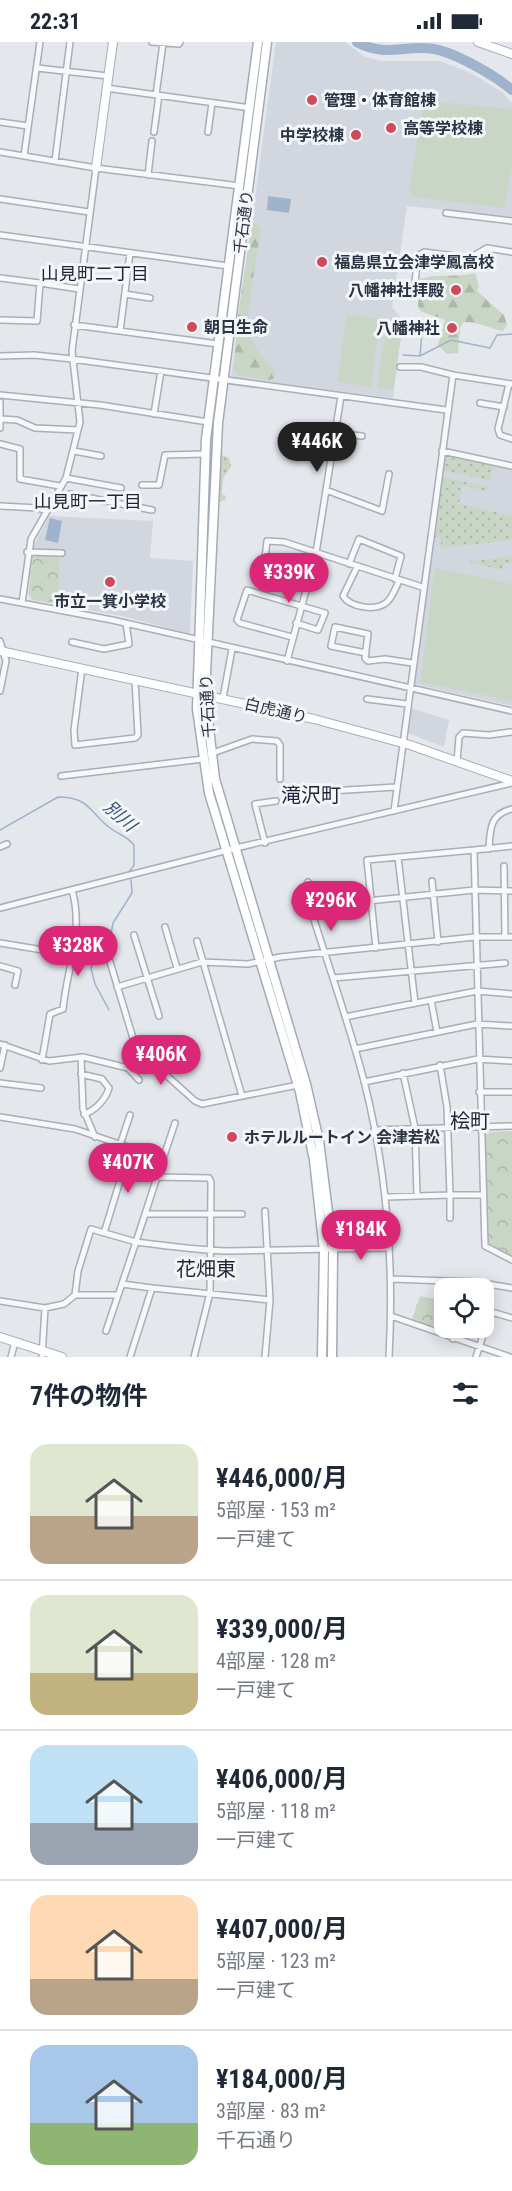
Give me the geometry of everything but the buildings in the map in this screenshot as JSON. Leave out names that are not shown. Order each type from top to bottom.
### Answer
[{"type":"main road","name":"千石通り","points":[[254,109],[258,42]]},
{"type":"main road","name":"千石通り","points":[[267,42],[254,109],[218,379],[208,422],[205,454],[200,693],[206,756],[223,809],[231,850],[312,1105],[327,1184],[332,1357]]},
{"type":"main road","name":"千石通り","points":[[202,642],[215,452],[218,344],[228,266],[244,187]]},
{"type":"main road","name":"千石通り","points":[[265,961],[298,1085],[314,1160],[329,1251],[322,1357]]},
{"type":"street","points":[[24,156],[40,42]]},
{"type":"street","points":[[55,161],[70,42]]},
{"type":"street","points":[[22,603],[27,552],[45,511],[66,478],[78,430],[80,404],[72,359],[74,325],[112,42]]},
{"type":"street","points":[[152,42],[163,44],[179,44],[180,42]]},
{"type":"street","points":[[478,42],[512,54]]},
{"type":"street","points":[[154,132],[163,44]]},
{"type":"street","points":[[37,68],[108,76]]},
{"type":"street","points":[[106,88],[254,109]]},
{"type":"street","points":[[208,132],[212,103]]},
{"type":"street","points":[[0,122],[28,126]]},
{"type":"street","points":[[148,175],[152,141]]},
{"type":"street","points":[[0,152],[96,168],[244,187]]},
{"type":"street","points":[[0,199],[89,212]]},
{"type":"street","points":[[446,213],[512,221]]},
{"type":"street","points":[[0,235],[228,266]]},
{"type":"street","points":[[414,291],[418,256],[424,252],[470,258],[487,248],[512,252]]},
{"type":"street","points":[[120,331],[130,253]]},
{"type":"street","points":[[0,278],[79,289]]},
{"type":"street","points":[[0,320],[37,321],[40,283]]},
{"type":"street","points":[[125,294],[150,298]]},
{"type":"street","points":[[74,325],[218,344]]},
{"type":"street","points":[[0,356],[34,355],[72,359],[446,411]]},
{"type":"street","points":[[400,367],[421,367],[453,375],[510,384],[507,404],[498,429],[500,435],[512,440]]},
{"type":"street","points":[[154,414],[161,371]]},
{"type":"street","points":[[394,811],[422,587],[453,375]]},
{"type":"street","points":[[0,395],[208,422]]},
{"type":"street","points":[[287,661],[316,553],[341,396]]},
{"type":"street","points":[[0,402],[0,428]]},
{"type":"street","points":[[480,403],[507,404]]},
{"type":"street","points":[[1,415],[35,428],[78,430]]},
{"type":"street","points":[[335,433],[362,436]]},
{"type":"street","points":[[0,444],[20,449],[20,479],[60,486]]},
{"type":"street","points":[[442,450],[512,466]]},
{"type":"street","points":[[74,451],[101,456]]},
{"type":"street","points":[[142,485],[159,486],[165,455],[205,454]]},
{"type":"street","points":[[326,490],[382,512],[389,474]]},
{"type":"street","points":[[66,478],[121,489]]},
{"type":"street","points":[[87,498],[90,483]]},
{"type":"street","points":[[70,494],[152,510]]},
{"type":"street","points":[[0,506],[38,508],[45,511]]},
{"type":"street","points":[[349,564],[359,539],[401,556],[397,580],[388,602],[379,606],[363,607],[346,600],[343,596],[357,567]]},
{"type":"street","points":[[264,567],[266,543],[270,540],[284,542],[422,587]]},
{"type":"street","points":[[27,552],[62,553]]},
{"type":"street","points":[[292,637],[240,623],[237,620],[248,590],[325,613],[318,630],[296,623]]},
{"type":"street","points":[[0,599],[126,623],[512,711]]},
{"type":"street","points":[[72,642],[104,649],[129,644],[126,623]]},
{"type":"street","points":[[366,653],[331,646],[335,627],[368,634],[366,653],[368,661],[385,659],[412,663]]},
{"type":"street","points":[[0,641],[6,671],[0,691]]},
{"type":"street","points":[[223,698],[232,649]]},
{"type":"street","name":"白虎通り","points":[[2,651],[223,698],[403,743],[512,782]]},
{"type":"street","points":[[82,668],[74,730],[75,745],[135,738],[138,735],[135,680]]},
{"type":"street","points":[[367,699],[407,704]]},
{"type":"street","points":[[457,762],[459,737],[463,734],[489,735],[511,732]]},
{"type":"street","points":[[61,776],[206,756],[252,739],[277,741],[280,744],[280,779]]},
{"type":"street","points":[[0,908],[512,782]]},
{"type":"street","points":[[313,789],[330,791],[396,787]]},
{"type":"street","points":[[265,843],[255,804],[276,801]]},
{"type":"street","points":[[489,849],[493,819],[501,812],[512,809]]},
{"type":"street","points":[[0,847],[7,844]]},
{"type":"street","points":[[376,948],[367,860],[512,846]]},
{"type":"street","points":[[474,850],[484,1246],[512,1260]]},
{"type":"street","points":[[398,857],[415,1003]]},
{"type":"street","points":[[117,987],[202,962],[265,961],[475,937],[509,937],[504,866]]},
{"type":"street","points":[[432,881],[438,942]]},
{"type":"street","points":[[308,882],[305,888],[307,898],[364,1082],[386,1197],[391,1279],[389,1357]]},
{"type":"street","points":[[42,1060],[50,1014],[63,1009],[67,975],[76,946],[76,909],[72,890]]},
{"type":"street","points":[[310,907],[474,890],[512,891]]},
{"type":"street","points":[[295,902],[307,898]]},
{"type":"street","points":[[165,927],[177,968]]},
{"type":"street","points":[[0,943],[49,951],[49,933]]},
{"type":"street","points":[[134,935],[159,1016]]},
{"type":"street","points":[[197,942],[242,1096]]},
{"type":"street","points":[[107,952],[136,1048],[181,1089],[202,1104],[298,1085]]},
{"type":"street","points":[[333,978],[476,963],[505,963]]},
{"type":"street","points":[[0,966],[18,971],[15,985]]},
{"type":"street","points":[[345,1017],[477,991],[512,994]]},
{"type":"street","points":[[431,1000],[437,1032]]},
{"type":"street","points":[[355,1049],[477,1024],[512,1026]]},
{"type":"street","points":[[0,1068],[2,1045],[42,1060],[59,1062],[81,1058],[128,1068],[139,1080]]},
{"type":"street","points":[[81,1058],[84,1114],[95,1137]]},
{"type":"street","points":[[364,1082],[478,1059],[512,1061]]},
{"type":"street","points":[[440,1065],[448,1127],[450,1218]]},
{"type":"street","points":[[403,1073],[415,1128],[417,1196]]},
{"type":"street","points":[[81,1074],[102,1079],[109,1088],[106,1096],[90,1112],[84,1114]]},
{"type":"street","points":[[0,1083],[40,1088]]},
{"type":"street","points":[[479,1092],[512,1092]]},
{"type":"street","points":[[120,1145],[130,1115]]},
{"type":"street","points":[[0,1117],[75,1129],[163,1159]]},
{"type":"street","points":[[106,1331],[175,1123]]},
{"type":"street","points":[[374,1130],[512,1126]]},
{"type":"street","points":[[104,1233],[130,1148]]},
{"type":"street","points":[[157,1177],[209,1178],[211,1182],[210,1293],[194,1357]]},
{"type":"street","points":[[386,1197],[482,1195]]},
{"type":"street","points":[[265,1211],[270,1300],[265,1357]]},
{"type":"street","points":[[145,1215],[242,1214]]},
{"type":"street","points":[[75,1295],[78,1271],[91,1229],[136,1242],[212,1250],[268,1252],[388,1248]]},
{"type":"street","points":[[391,1279],[477,1282],[512,1288]]},
{"type":"street","points":[[122,1284],[270,1300]]},
{"type":"street","points":[[130,1357],[152,1288]]},
{"type":"street","points":[[0,1301],[45,1308],[64,1304],[75,1295],[117,1295]]},
{"type":"street","points":[[42,1354],[45,1308]]},
{"type":"street","points":[[476,1357],[490,1314],[495,1313],[512,1318]]},
{"type":"street","points":[[391,1316],[510,1357]]},
{"type":"street","points":[[0,1337],[42,1354],[62,1357]]},
{"type":"street","points":[[11,1357],[15,1342]]},
{"type":"shaded area","name":"福島県立会津学鳳高校","points":[[276,42],[345,42],[365,57],[382,61],[440,61],[471,73],[502,92],[512,103],[512,217],[407,206],[392,307],[403,321],[393,398],[231,377]]},
{"type":"shaded area","points":[[443,453],[512,468],[512,706],[414,684]]},
{"type":"shaded area","name":"市立一箕小学校","points":[[49,516],[153,521],[150,558],[193,561],[190,634],[122,616],[32,600],[28,594],[33,547]]},
{"type":"shaded area","points":[[411,708],[449,720],[444,747],[408,733]]},
{"type":"green space","points":[[427,101],[512,109],[512,164],[505,208],[412,197],[409,190],[423,104]]},
{"type":"green space","points":[[252,221],[261,228],[248,328],[257,350],[275,370],[274,378],[270,380],[239,375],[234,371],[237,322]]},
{"type":"green space","points":[[475,273],[479,286],[477,291],[504,315],[507,325],[503,331],[464,322],[460,328],[458,353],[447,354],[438,345],[445,320],[420,311],[418,306],[420,279]]},
{"type":"green space","points":[[347,314],[380,319],[371,387],[337,382]]},
{"type":"green space","points":[[387,321],[403,323],[393,390],[377,388]]},
{"type":"green space","points":[[222,455],[229,458],[231,466],[223,479],[222,495],[226,496],[225,500],[219,502]]},
{"type":"green space","points":[[445,456],[493,466],[490,481],[443,470]]},
{"type":"green space","points":[[441,477],[489,487],[488,491],[462,486],[459,504],[512,516],[512,540],[442,548],[440,538],[435,537]]},
{"type":"green space","points":[[34,553],[59,554],[59,604],[33,599],[29,593]]},
{"type":"green space","points":[[512,556],[512,564],[504,563],[502,570],[468,562]]},
{"type":"green space","points":[[435,568],[512,584],[512,701],[420,682]]},
{"type":"green space","points":[[512,1131],[512,1260],[487,1248],[485,1135],[491,1132]]},
{"type":"green space","points":[[420,1296],[434,1299],[432,1329],[411,1322]]},
{"type":"water","points":[[268,196],[291,199],[289,213],[267,210]]},
{"type":"water","points":[[50,518],[62,521],[58,543],[45,540]]},
{"type":"waterway","points":[[357,42],[377,49],[424,48],[443,51],[475,66],[512,90]]},
{"type":"waterway","points":[[420,355],[423,322]]},
{"type":"waterway","points":[[403,355],[420,356],[451,340],[490,348],[497,335],[512,334]]},
{"type":"waterway","name":"別川","points":[[0,830],[58,797],[77,800],[134,845],[134,865],[129,872]]},
{"type":"waterway","points":[[109,1010],[95,984],[91,968],[95,957],[111,934],[113,923],[132,893],[131,880]]},
{"type":"place","name":"管理・体育館棟","points":[[312,100]]},
{"type":"place","name":"高等学校棟","points":[[391,128]]},
{"type":"place","name":"中学校棟","points":[[356,135]]},
{"type":"place","name":"福島県立会津学鳳高校","points":[[322,262]]},
{"type":"place","name":"八幡神社拝殿","points":[[456,290]]},
{"type":"place","name":"朝日生命","points":[[192,327]]},
{"type":"place","name":"八幡神社","points":[[452,328]]},
{"type":"place","name":"市立一箕小学校","points":[[110,582]]},
{"type":"place","name":"ホテルルートイン 会津若松","points":[[232,1137]]},
{"type":"district","name":"山見町二丁目","points":[[95,274]]},
{"type":"district","name":"山見町一丁目","points":[[88,502]]},
{"type":"district","name":"滝沢町","points":[[311,795]]},
{"type":"district","name":"桧町","points":[[470,1121]]},
{"type":"district","name":"花畑東","points":[[206,1269]]}]
